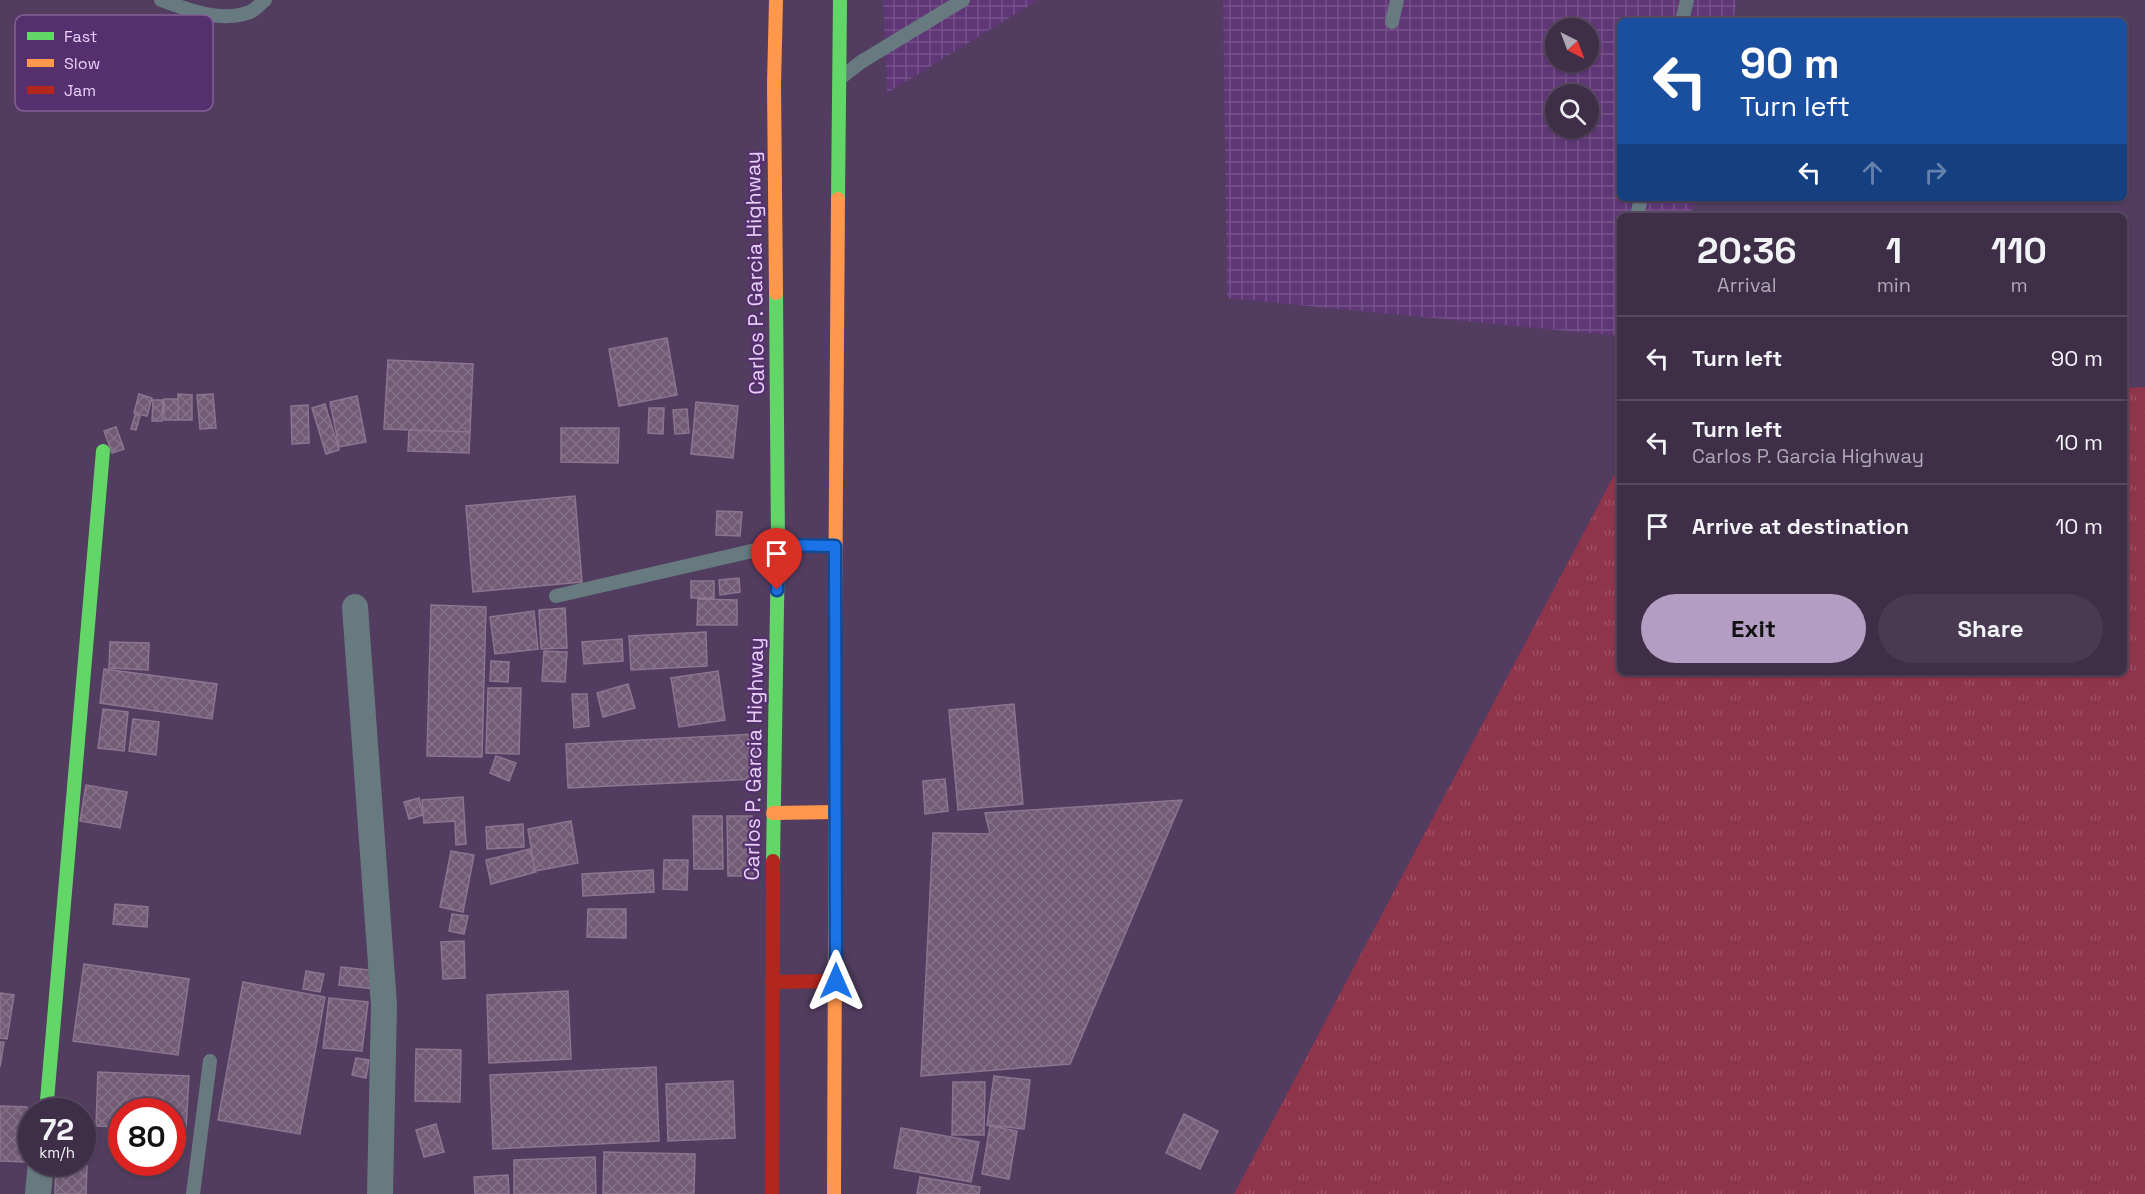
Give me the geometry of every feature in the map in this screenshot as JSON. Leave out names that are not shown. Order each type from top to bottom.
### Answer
[{"type":"main road","name":"Carlos P. Garcia Highway","points":[[772,1194],[773,813],[778,545],[774,97],[776,0]]},
{"type":"main road","points":[[834,1194],[835,546],[840,0]]},
{"type":"main road","points":[[46,1098],[103,451]]},
{"type":"main road","points":[[773,813],[836,812]]},
{"type":"main road","points":[[772,982],[836,981]]},
{"type":"street","points":[[355,607],[384,1005],[380,1194]]},
{"type":"street","points":[[38,1194],[40,1176]]},
{"type":"lane","points":[[162,0],[187,9],[225,17],[251,12],[265,0]]},
{"type":"lane","points":[[840,78],[861,62],[963,0]]},
{"type":"lane","points":[[1392,22],[1397,0]]},
{"type":"lane","points":[[1683,18],[1687,0]]},
{"type":"lane","points":[[556,596],[778,545],[835,546]]},
{"type":"lane","points":[[193,1194],[210,1061]]},
{"type":"shaded area","points":[[883,0],[1038,0],[887,93]]},
{"type":"shaded area","points":[[1223,0],[1737,0],[1734,18],[1617,18],[1617,201],[1694,201],[1692,213],[1617,213],[1617,336],[1227,298]]},
{"type":"green space","points":[[2145,387],[2145,1194],[1234,1194],[1617,470],[1617,675],[2127,675],[2127,388]]},
{"type":"building","points":[[667,338],[677,395],[619,406],[609,349]]},
{"type":"building","points":[[388,360],[473,364],[470,432],[384,429]]},
{"type":"building","points":[[139,394],[152,398],[147,416],[134,413]]},
{"type":"building","points":[[178,394],[192,395],[192,420],[178,420]]},
{"type":"building","points":[[213,394],[216,428],[200,429],[197,395]]},
{"type":"building","points":[[357,396],[366,442],[339,447],[330,402]]},
{"type":"building","points":[[164,399],[178,399],[178,420],[164,420]]},
{"type":"building","points":[[153,400],[163,400],[162,421],[152,421]]},
{"type":"building","points":[[696,402],[738,406],[733,458],[691,454]]},
{"type":"building","points":[[325,404],[339,450],[326,454],[312,408]]},
{"type":"building","points":[[308,405],[309,443],[292,444],[291,406]]},
{"type":"building","points":[[649,408],[664,408],[663,434],[648,433]]},
{"type":"building","points":[[687,409],[689,433],[675,434],[673,410]]},
{"type":"building","points":[[135,415],[140,416],[136,430],[131,429]]},
{"type":"building","points":[[116,427],[124,449],[112,453],[104,431]]},
{"type":"building","points":[[561,428],[619,428],[618,463],[561,462]]},
{"type":"building","points":[[409,430],[470,432],[469,453],[408,451]]},
{"type":"building","points":[[575,496],[582,582],[473,592],[466,506]]},
{"type":"building","points":[[717,511],[742,512],[740,536],[716,535]]},
{"type":"building","points":[[739,578],[740,592],[720,595],[719,580]]},
{"type":"building","points":[[691,581],[714,581],[714,598],[691,598]]},
{"type":"building","points":[[698,599],[737,600],[737,625],[697,625]]},
{"type":"building","points":[[431,605],[486,607],[482,757],[427,756]]},
{"type":"building","points":[[565,608],[567,648],[541,649],[539,610]]},
{"type":"building","points":[[534,611],[538,649],[495,654],[490,617]]},
{"type":"building","points":[[706,632],[707,666],[631,670],[629,636]]},
{"type":"building","points":[[622,639],[623,661],[584,664],[582,642]]},
{"type":"building","points":[[110,642],[149,643],[148,670],[109,668]]},
{"type":"building","points":[[544,651],[567,652],[565,682],[542,681]]},
{"type":"building","points":[[491,661],[509,662],[508,682],[490,681]]},
{"type":"building","points":[[104,669],[217,684],[212,719],[100,703]]},
{"type":"building","points":[[718,671],[725,720],[679,727],[671,678]]},
{"type":"building","points":[[628,684],[635,708],[603,717],[597,693]]},
{"type":"building","points":[[488,688],[521,688],[519,754],[486,753]]},
{"type":"building","points":[[572,694],[587,694],[589,726],[574,728]]},
{"type":"building","points":[[1014,704],[1023,804],[958,810],[949,710]]},
{"type":"building","points":[[103,709],[128,712],[124,751],[98,748]]},
{"type":"building","points":[[133,719],[159,722],[156,755],[129,751]]},
{"type":"building","points":[[755,734],[757,779],[568,788],[566,744]]},
{"type":"building","points":[[496,756],[516,763],[509,781],[490,773]]},
{"type":"building","points":[[945,779],[948,811],[925,814],[923,781]]},
{"type":"building","points":[[86,785],[127,792],[120,828],[80,821]]},
{"type":"building","points":[[463,797],[466,844],[456,845],[455,821],[424,823],[422,800]]},
{"type":"building","points":[[419,798],[423,815],[409,819],[404,802]]},
{"type":"building","points":[[1182,800],[1070,1064],[921,1076],[933,833],[990,834],[985,813]]},
{"type":"building","points":[[693,816],[722,816],[723,869],[694,869]]},
{"type":"building","points":[[727,816],[752,816],[753,876],[728,876]]},
{"type":"building","points":[[571,821],[578,863],[535,871],[528,829]]},
{"type":"building","points":[[523,824],[524,847],[487,849],[486,827]]},
{"type":"building","points":[[530,849],[536,872],[491,884],[486,860]]},
{"type":"building","points":[[451,851],[474,855],[463,912],[440,907]]},
{"type":"building","points":[[664,860],[688,860],[687,890],[663,889]]},
{"type":"building","points":[[653,870],[654,892],[583,896],[582,874]]},
{"type":"building","points":[[115,904],[148,907],[147,927],[113,924]]},
{"type":"building","points":[[588,909],[626,909],[626,938],[587,937]]},
{"type":"building","points":[[452,914],[468,916],[464,934],[449,931]]},
{"type":"building","points":[[464,941],[465,978],[443,979],[441,942]]},
{"type":"building","points":[[84,964],[189,979],[178,1055],[73,1041]]},
{"type":"building","points":[[341,967],[377,971],[375,989],[339,985]]},
{"type":"building","points":[[306,971],[324,974],[320,992],[303,989]]},
{"type":"building","points":[[243,982],[325,997],[300,1134],[218,1120]]},
{"type":"building","points":[[568,991],[571,1059],[489,1063],[487,995]]},
{"type":"building","points":[[0,993],[14,995],[7,1039],[0,1038]]},
{"type":"building","points":[[329,998],[368,1002],[362,1051],[323,1048]]},
{"type":"building","points":[[0,1042],[4,1042],[0,1067]]},
{"type":"building","points":[[416,1049],[461,1050],[460,1102],[415,1101]]},
{"type":"building","points":[[356,1058],[369,1060],[366,1078],[352,1075]]},
{"type":"building","points":[[656,1067],[659,1141],[493,1149],[490,1075]]},
{"type":"building","points":[[98,1072],[189,1076],[186,1129],[186,1098],[108,1098],[108,1126],[96,1126]]},
{"type":"building","points":[[994,1076],[1030,1080],[1024,1129],[987,1125]]},
{"type":"building","points":[[733,1081],[735,1138],[668,1141],[666,1084]]},
{"type":"building","points":[[953,1082],[985,1082],[984,1135],[952,1135]]},
{"type":"building","points":[[0,1106],[18,1107],[18,1162],[0,1161]]},
{"type":"building","points":[[1184,1114],[1218,1131],[1200,1169],[1166,1153]]},
{"type":"building","points":[[436,1124],[444,1152],[424,1157],[416,1130]]},
{"type":"building","points":[[990,1126],[1017,1131],[1009,1179],[982,1174]]},
{"type":"building","points":[[901,1128],[979,1142],[971,1182],[894,1168]]},
{"type":"building","points":[[604,1152],[695,1154],[694,1194],[603,1194]]},
{"type":"building","points":[[595,1157],[596,1194],[514,1194],[514,1160]]},
{"type":"building","points":[[508,1175],[509,1194],[475,1194],[474,1177]]},
{"type":"building","points":[[56,1176],[87,1176],[86,1194],[55,1194]]},
{"type":"building","points":[[920,1177],[980,1187],[979,1194],[917,1194]]},
{"type":"traffic: fast","points":[[838,199],[840,0]]},
{"type":"traffic: fast","points":[[773,861],[778,545],[776,293]]},
{"type":"traffic: fast","points":[[47,1098],[103,451]]},
{"type":"traffic: fast","points":[[835,630],[835,933]]},
{"type":"traffic: slow","points":[[776,0],[774,85],[776,293]]},
{"type":"traffic: slow","points":[[835,630],[838,199]]},
{"type":"traffic: slow","points":[[773,813],[836,812]]},
{"type":"traffic: slow","points":[[834,1194],[835,933]]},
{"type":"traffic: jam","points":[[772,1194],[773,861]]},
{"type":"traffic: jam","points":[[772,982],[836,981]]},
{"type":"route","points":[[777,590],[778,545],[835,546],[836,981]]}]
